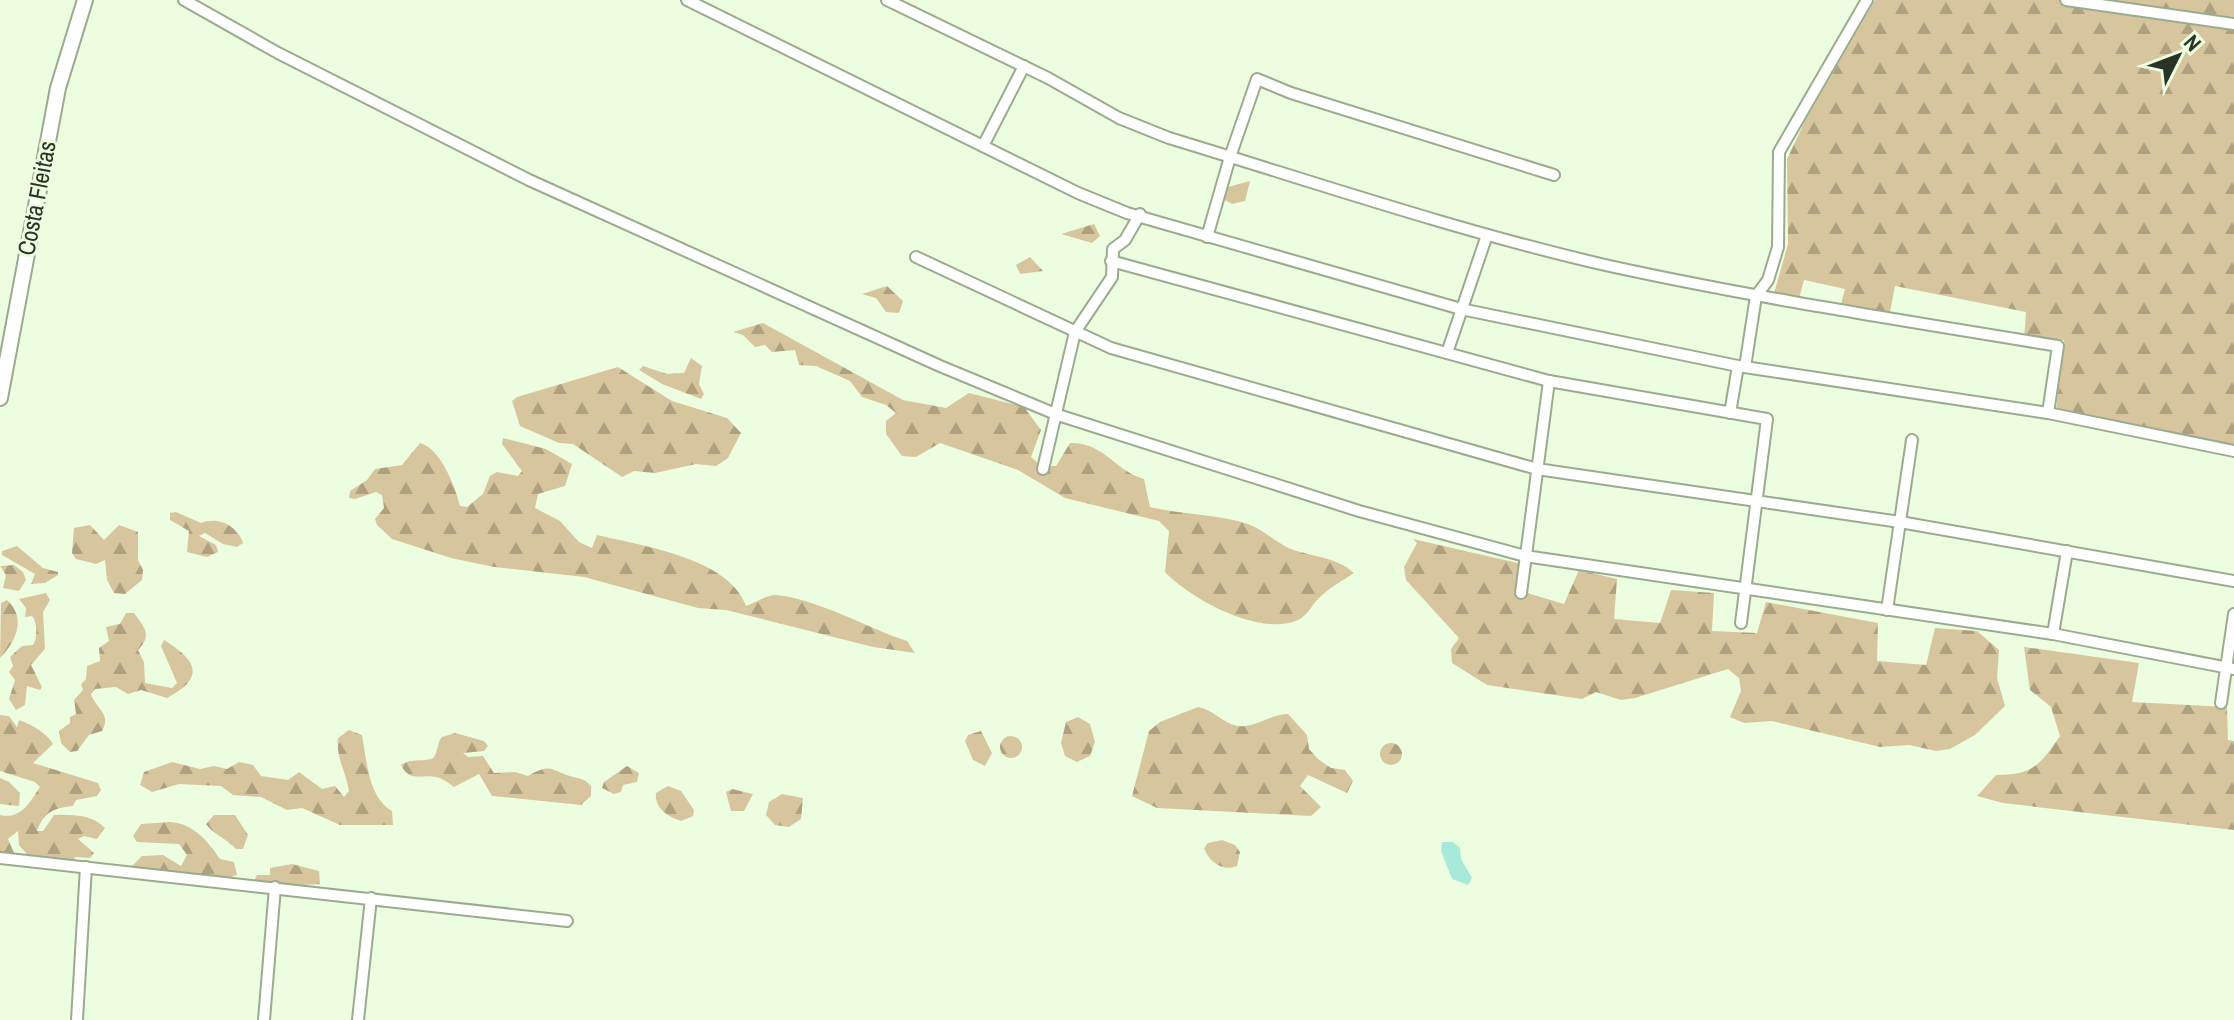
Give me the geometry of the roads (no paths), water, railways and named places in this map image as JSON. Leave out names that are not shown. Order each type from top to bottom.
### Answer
[{"type":"main road","name":"Costa Fleitas","points":[[0,398],[58,88],[85,0]]},
{"type":"street","points":[[184,0],[278,53],[529,180],[927,361],[1058,415],[1359,511],[1525,556],[2053,634],[2230,668]]},
{"type":"street","points":[[687,0],[984,143]]},
{"type":"street","points":[[700,0],[1078,193],[1127,213],[1136,213],[1207,237],[1461,309],[1742,366],[2048,413],[2234,451]]},
{"type":"street","points":[[887,0],[1024,66],[1119,118],[1230,157],[1487,235],[1756,296],[2058,346],[2048,413]]},
{"type":"street","points":[[1730,413],[1756,296],[1768,280],[1778,247],[1779,152],[1867,0]]},
{"type":"street","points":[[2066,0],[2234,24]]},
{"type":"street","points":[[984,143],[1024,66]]},
{"type":"street","points":[[1207,237],[1257,79],[1291,93],[1554,175]]},
{"type":"street","points":[[1043,469],[1075,332],[1112,277],[1113,249],[1125,240],[1136,213]]},
{"type":"street","points":[[1447,353],[1487,235]]},
{"type":"street","points":[[916,257],[1111,348],[1537,469],[1900,522],[2234,581]]},
{"type":"street","points":[[1111,261],[1549,381],[1767,419],[1741,623]]},
{"type":"street","points":[[1521,593],[1549,381]]},
{"type":"street","points":[[1887,610],[1912,440]]},
{"type":"street","points":[[2053,634],[2067,551]]},
{"type":"street","points":[[2221,703],[2230,668],[2234,614]]},
{"type":"street","points":[[0,858],[567,921]]},
{"type":"street","points":[[77,1020],[86,867]]},
{"type":"street","points":[[264,1020],[275,887]]},
{"type":"street","points":[[358,1020],[371,898]]},
{"type":"water","points":[[1442,842],[1453,842],[1460,848],[1461,859],[1472,878],[1468,885],[1452,879],[1441,851]]}]
